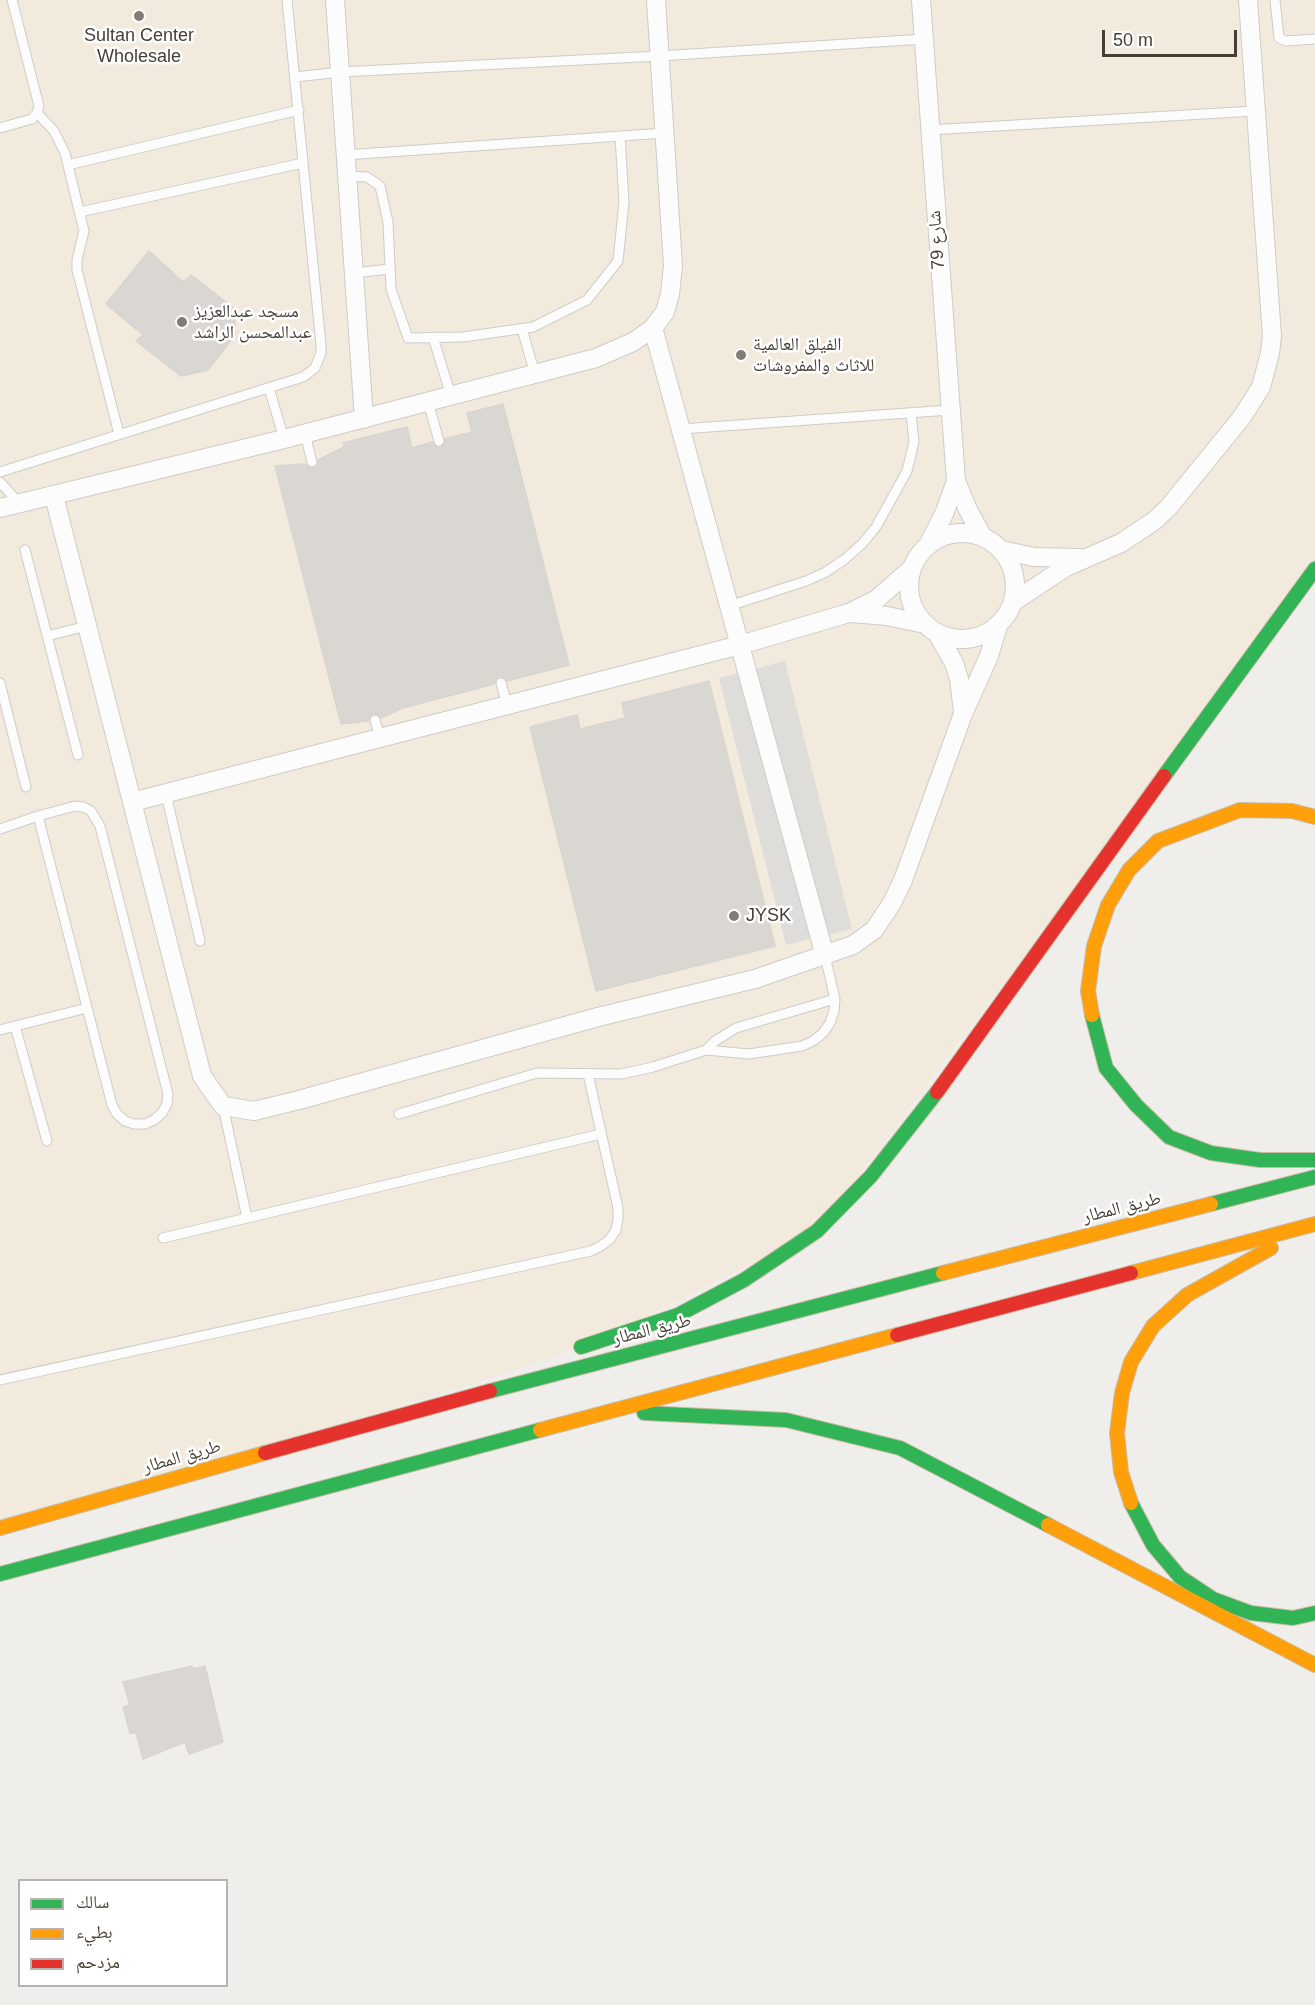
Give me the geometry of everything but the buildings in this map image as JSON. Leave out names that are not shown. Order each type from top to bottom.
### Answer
[{"type":"highway","points":[[571,1350],[678,1315],[744,1280],[817,1231],[871,1176],[959,1064],[1315,569]]},
{"type":"highway","points":[[1315,817],[1292,811],[1240,810],[1158,842],[1129,870],[1108,905],[1094,946],[1088,991],[1095,1031],[1106,1068],[1136,1105],[1169,1137],[1211,1153],[1260,1160],[1315,1160]]},
{"type":"highway","name":"طريق المطار","points":[[0,1528],[427,1407],[1315,1177]]},
{"type":"highway","points":[[0,1574],[1313,1225]]},
{"type":"highway","points":[[1313,1225],[1186,1295],[1153,1326],[1131,1362],[1122,1393],[1117,1433],[1121,1472],[1132,1508],[1153,1545],[1180,1577],[1213,1599],[1251,1613],[1293,1618],[1315,1613]]},
{"type":"highway","points":[[427,1407],[482,1382],[516,1370]]},
{"type":"highway","points":[[613,1411],[786,1420],[900,1448],[1315,1665]]},
{"type":"street","points":[[335,0],[364,419]]},
{"type":"street","points":[[0,508],[305,434],[596,358],[633,342],[653,328],[665,312],[670,294],[673,266],[656,0]]},
{"type":"street","name":"شارع 79","points":[[921,0],[956,481],[983,537]]},
{"type":"street","points":[[1013,602],[1048,578],[1085,557],[1121,543],[1154,521],[1168,508],[1242,417],[1260,387],[1270,353],[1272,336],[1248,0]]},
{"type":"street","points":[[653,328],[825,956]]},
{"type":"street","name":"شارع 79","points":[[928,545],[945,514],[956,481]]},
{"type":"street","points":[[54,496],[202,1076],[223,1106],[254,1111],[598,1017],[756,979],[853,945],[874,930],[892,903],[903,880],[963,714],[989,656],[998,626]]},
{"type":"street","points":[[849,613],[887,616],[931,629],[962,640],[975,638],[998,626],[1007,615],[1013,602],[1015,580],[1008,559],[1001,550],[983,537],[969,533],[954,533],[940,537],[918,556],[909,580],[910,598],[917,615],[931,629],[946,647],[959,679],[963,714]]},
{"type":"street","points":[[1001,550],[1034,557],[1085,557]]},
{"type":"street","points":[[132,802],[740,645],[849,613],[877,599],[912,568]]},
{"type":"lane","points":[[0,128],[32,118],[37,113],[39,105],[12,0]]},
{"type":"lane","points":[[0,472],[269,388],[310,374],[315,368],[321,353],[287,0]]},
{"type":"lane","points":[[1275,0],[1279,38],[1286,41],[1315,39]]},
{"type":"lane","points":[[295,77],[340,72],[660,56],[924,39]]},
{"type":"lane","points":[[68,165],[298,110]]},
{"type":"lane","points":[[929,130],[1255,111]]},
{"type":"lane","points":[[37,113],[54,131],[63,147],[68,165],[80,212],[83,238],[77,257],[77,270],[119,434]]},
{"type":"lane","points":[[345,154],[665,133]]},
{"type":"lane","points":[[347,176],[367,177],[380,186],[387,222],[391,289],[408,338],[463,337],[522,329],[532,327],[587,300],[618,261],[624,202],[620,136]]},
{"type":"lane","points":[[80,212],[303,163]]},
{"type":"lane","points":[[354,273],[390,269]]},
{"type":"lane","points":[[522,329],[536,374]]},
{"type":"lane","points":[[433,338],[451,396]]},
{"type":"lane","points":[[269,388],[284,439]]},
{"type":"lane","points":[[428,402],[439,441]]},
{"type":"lane","points":[[681,429],[950,410]]},
{"type":"lane","points":[[729,606],[806,581],[826,572],[862,544],[882,517],[907,471],[914,442],[911,413]]},
{"type":"lane","points":[[305,434],[312,462]]},
{"type":"lane","points":[[0,482],[20,504]]},
{"type":"lane","points":[[25,550],[78,755]]},
{"type":"lane","points":[[47,636],[87,626]]},
{"type":"lane","points":[[0,683],[26,787]]},
{"type":"lane","points":[[501,683],[507,705]]},
{"type":"lane","points":[[375,720],[380,738]]},
{"type":"lane","points":[[166,794],[200,941]]},
{"type":"lane","points":[[0,829],[38,816],[75,806],[84,807],[96,818],[168,1094],[167,1104],[162,1113],[145,1124],[125,1121],[112,1105],[38,816]]},
{"type":"lane","points":[[399,1114],[523,1075],[550,1072],[604,1075],[637,1071],[706,1050],[749,1054],[802,1046],[823,1033],[834,1011],[835,999],[825,956]]},
{"type":"lane","points":[[706,1050],[715,1041],[736,1028],[835,999]]},
{"type":"lane","points":[[0,1030],[87,1008]]},
{"type":"lane","points":[[15,1026],[47,1141]]},
{"type":"lane","points":[[0,1380],[591,1251],[601,1246],[616,1230],[618,1208],[588,1074]]},
{"type":"lane","points":[[223,1106],[247,1218]]},
{"type":"lane","points":[[163,1238],[601,1134]]},
{"type":"shaded area","points":[[0,0],[1315,0],[1315,569],[817,1231],[594,1343],[482,1381],[0,1528]]},
{"type":"shaded area","points":[[785,661],[852,929],[786,945],[719,678]]},
{"type":"traffic: fast","points":[[1164,776],[1315,569]]},
{"type":"traffic: fast","points":[[1092,1015],[1106,1068],[1136,1105],[1169,1137],[1211,1153],[1260,1160],[1315,1160]]},
{"type":"traffic: fast","points":[[581,1347],[678,1315],[744,1280],[817,1231],[871,1176],[937,1092]]},
{"type":"traffic: fast","points":[[1211,1204],[1315,1177]]},
{"type":"traffic: fast","points":[[490,1391],[943,1273]]},
{"type":"traffic: fast","points":[[644,1413],[786,1420],[900,1448],[1048,1525]]},
{"type":"traffic: fast","points":[[0,1574],[540,1430]]},
{"type":"traffic: fast","points":[[1131,1503],[1153,1545],[1180,1577],[1213,1599],[1251,1613],[1293,1618],[1315,1613]]},
{"type":"traffic: slow","points":[[1092,1015],[1088,991],[1094,946],[1108,905],[1129,870],[1158,841],[1240,810],[1292,811],[1315,817]]},
{"type":"traffic: slow","points":[[943,1273],[1211,1204]]},
{"type":"traffic: slow","points":[[1131,1273],[1315,1224]]},
{"type":"traffic: slow","points":[[1131,1503],[1121,1472],[1117,1433],[1122,1393],[1131,1362],[1153,1326],[1187,1295],[1271,1248]]},
{"type":"traffic: slow","points":[[540,1430],[897,1335]]},
{"type":"traffic: slow","points":[[0,1528],[265,1453]]},
{"type":"traffic: slow","points":[[1048,1525],[1315,1665]]},
{"type":"traffic: jam","points":[[937,1092],[1164,776]]},
{"type":"traffic: jam","points":[[897,1335],[1131,1273]]},
{"type":"traffic: jam","points":[[265,1453],[490,1391]]},
{"type":"place","name":"Sultan Center Wholesale","points":[[139,16]]},
{"type":"place","name":"مسجد عبدالعزيز عبدالمحسن الراشد","points":[[182,322]]},
{"type":"place","name":"الفيلق العالمية للاثاث والمفروشات","points":[[741,355]]},
{"type":"place","name":"JYSK","points":[[734,916]]}]
